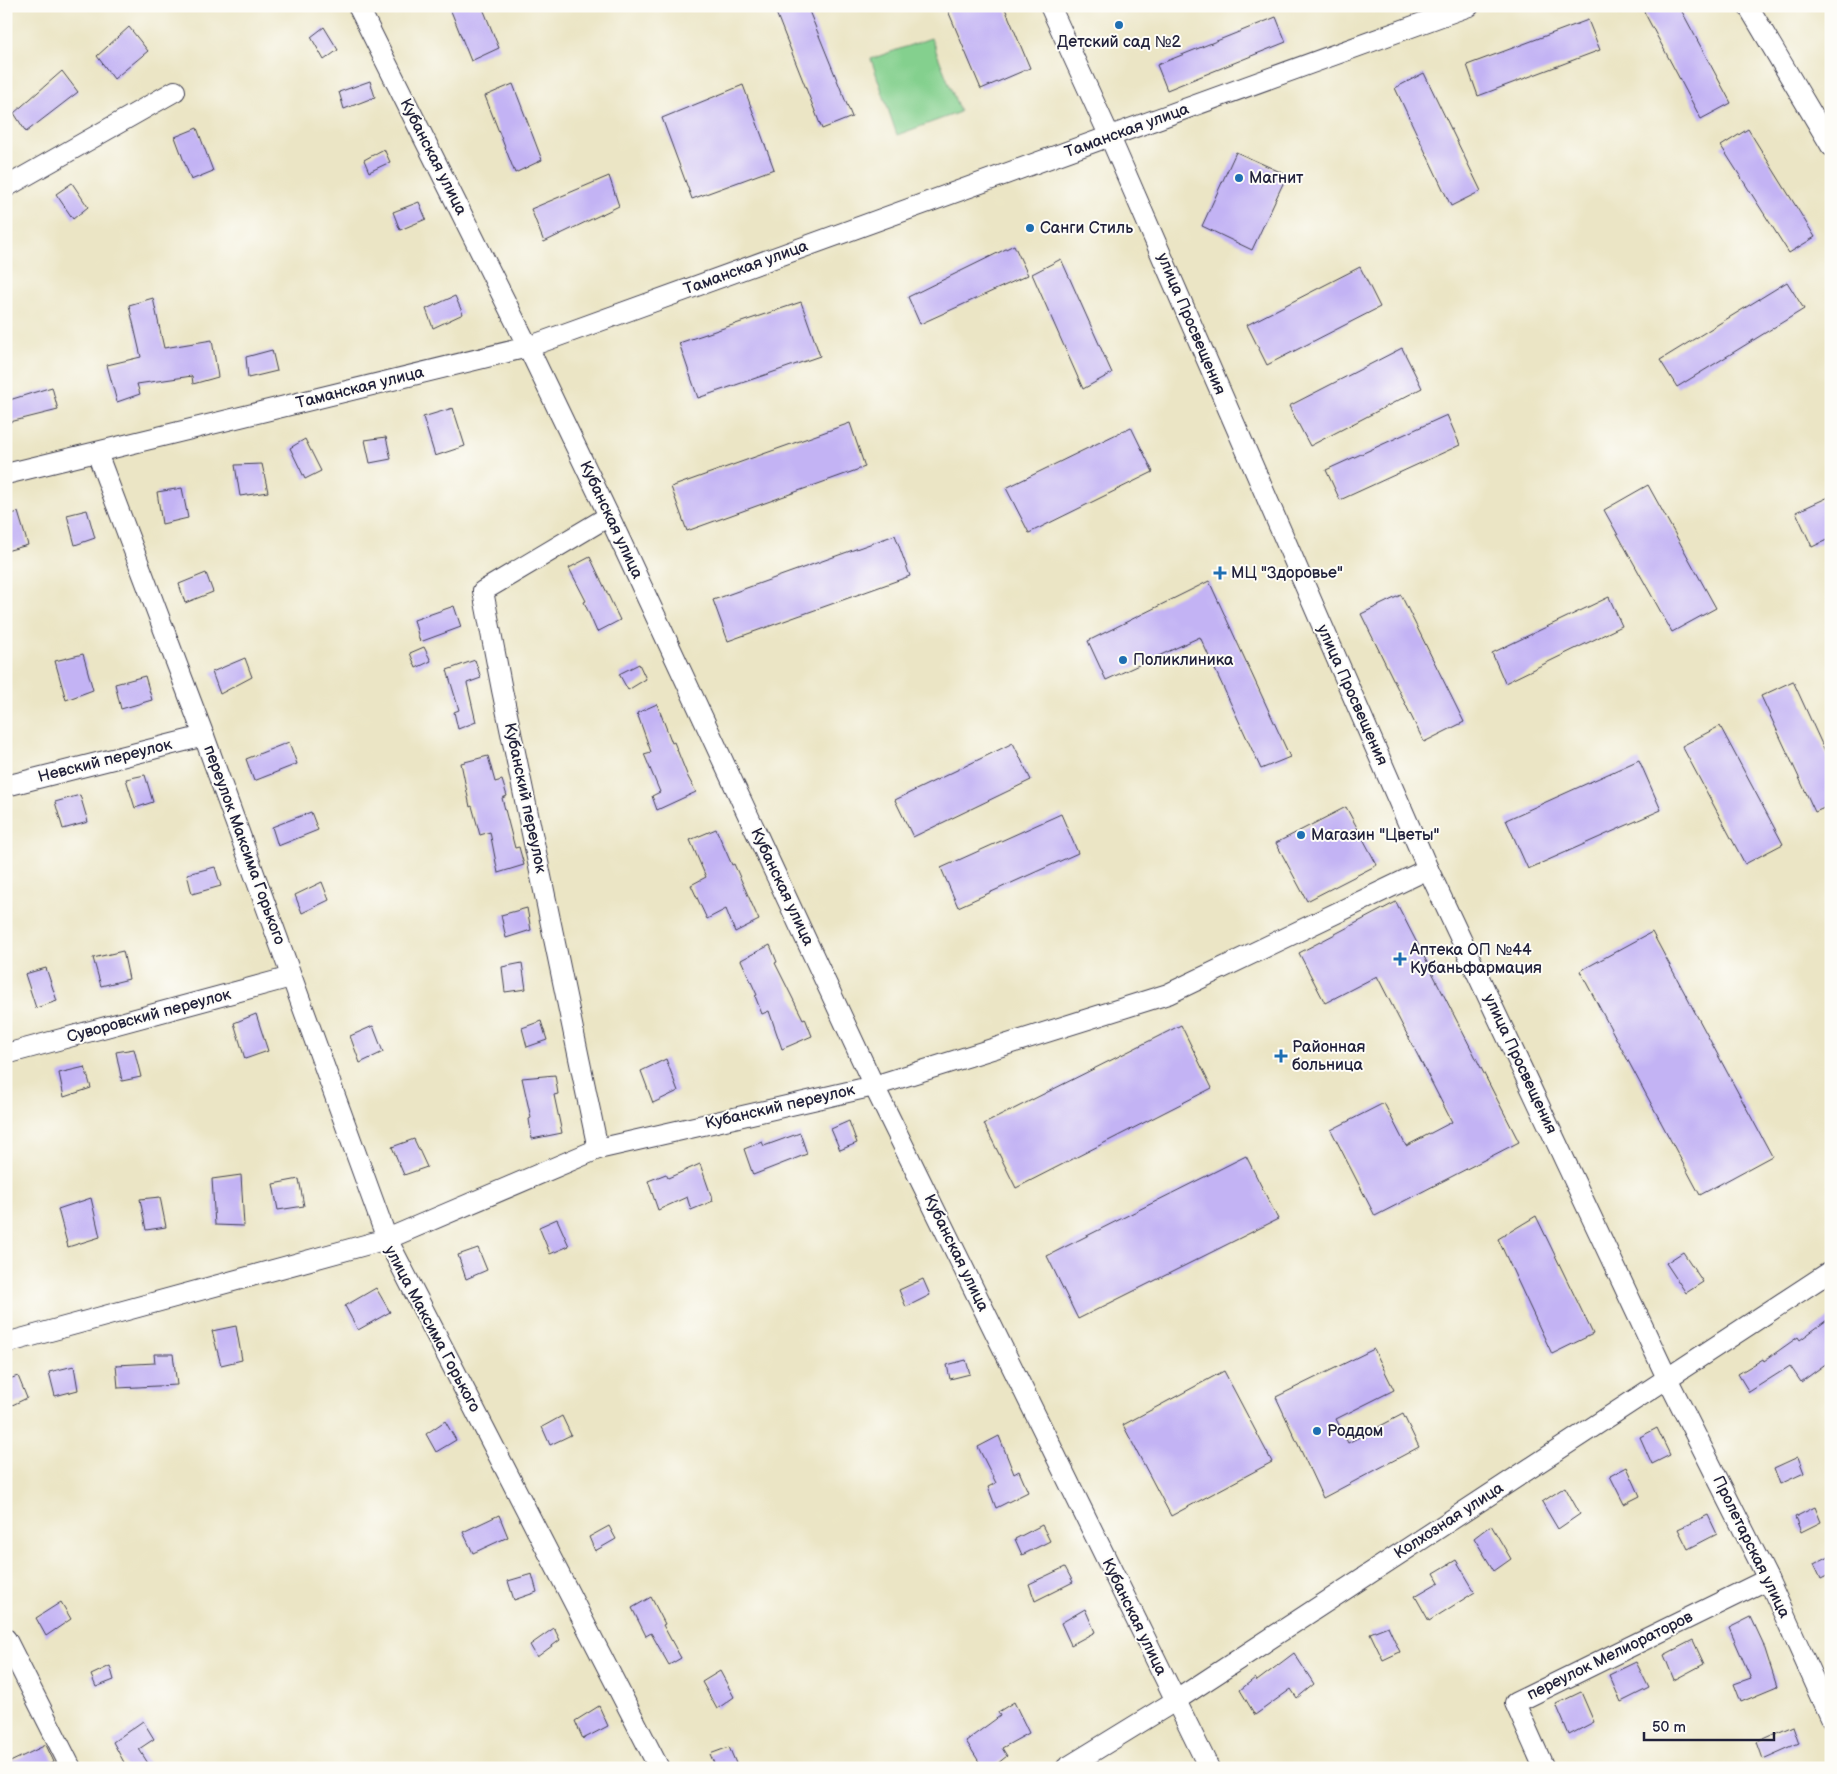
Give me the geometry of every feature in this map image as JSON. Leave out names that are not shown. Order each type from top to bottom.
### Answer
[{"type":"street","name":"Кубанская улица","points":[[358,6],[528,347],[609,516],[874,1086],[1209,1768]]},
{"type":"street","name":"улица Просвещения","points":[[1050,6],[1110,137],[1428,869],[1667,1378]]},
{"type":"street","name":"Таманская улица","points":[[6,474],[528,347],[1469,6]]},
{"type":"street","points":[[1748,6],[1831,146]]},
{"type":"street","points":[[6,187],[175,91]]},
{"type":"street","name":"переулок Максима Горького","points":[[97,452],[204,736],[387,1240]]},
{"type":"street","name":"Кубанский переулок","points":[[598,1149],[502,690],[484,590],[609,516]]},
{"type":"street","name":"Невский переулок","points":[[6,786],[204,736]]},
{"type":"street","name":"Кубанский переулок","points":[[387,1240],[598,1149],[874,1086],[1168,994],[1428,869]]},
{"type":"street","name":"Суворовский переулок","points":[[6,1054],[291,977]]},
{"type":"street","name":"улица Максима Горького","points":[[6,1343],[387,1240],[660,1768]]},
{"type":"street","name":"Колхозная улица","points":[[1066,1768],[1175,1700],[1831,1272]]},
{"type":"street","name":"Пролетарская улица","points":[[1667,1378],[1768,1579],[1831,1718]]},
{"type":"street","name":"переулок Мелиораторов","points":[[1544,1768],[1515,1703],[1768,1579]]},
{"type":"street","points":[[6,1639],[71,1768]]},
{"type":"green space","points":[[931,38],[960,112],[897,135],[871,59]]},
{"type":"building","points":[[449,6],[482,6],[499,48],[471,61]]},
{"type":"building","points":[[784,6],[807,6],[852,117],[822,129],[775,10]]},
{"type":"building","points":[[946,6],[1004,6],[1030,68],[981,89]]},
{"type":"building","points":[[1641,6],[1679,6],[1731,103],[1701,119]]},
{"type":"building","points":[[1276,17],[1286,42],[1167,90],[1157,65]]},
{"type":"building","points":[[1588,20],[1600,50],[1478,96],[1467,65]]},
{"type":"building","points":[[129,27],[148,51],[114,79],[97,56]]},
{"type":"building","points":[[324,27],[338,50],[324,60],[311,37]]},
{"type":"building","points":[[62,71],[78,92],[26,132],[14,113]]},
{"type":"building","points":[[1424,73],[1481,191],[1451,206],[1395,88]]},
{"type":"building","points":[[370,81],[375,97],[344,109],[339,92]]},
{"type":"building","points":[[513,84],[542,160],[515,173],[485,96]]},
{"type":"building","points":[[743,85],[774,169],[692,199],[662,118]]},
{"type":"building","points":[[197,128],[213,171],[191,180],[175,137]]},
{"type":"building","points":[[1748,129],[1815,237],[1789,253],[1721,146]]},
{"type":"building","points":[[384,149],[390,162],[369,172],[364,160]]},
{"type":"building","points":[[1236,152],[1287,175],[1252,250],[1202,226]]},
{"type":"building","points":[[609,176],[619,206],[544,242],[531,209]]},
{"type":"building","points":[[72,183],[88,207],[73,219],[56,194]]},
{"type":"building","points":[[419,202],[426,219],[400,230],[393,212]]},
{"type":"building","points":[[1014,245],[1028,275],[920,324],[908,297]]},
{"type":"building","points":[[1061,259],[1112,373],[1083,389],[1032,274]]},
{"type":"building","points":[[1360,267],[1380,307],[1267,365],[1247,325]]},
{"type":"building","points":[[1787,282],[1804,309],[1677,387],[1660,360]]},
{"type":"building","points":[[455,296],[463,314],[433,328],[426,309]]},
{"type":"building","points":[[153,298],[164,348],[212,340],[218,377],[193,384],[192,376],[137,384],[140,394],[117,402],[107,365],[141,357],[129,305]]},
{"type":"building","points":[[801,302],[820,356],[698,398],[679,343]]},
{"type":"building","points":[[1402,348],[1422,388],[1310,446],[1289,406]]},
{"type":"building","points":[[272,350],[277,371],[248,378],[246,357]]},
{"type":"building","points":[[52,387],[58,410],[6,423],[6,401]]},
{"type":"building","points":[[453,408],[465,446],[435,456],[423,417]]},
{"type":"building","points":[[1447,415],[1460,445],[1340,500],[1326,470]]},
{"type":"building","points":[[850,423],[865,467],[687,531],[671,487]]},
{"type":"building","points":[[1131,427],[1153,472],[1029,533],[1006,488]]},
{"type":"building","points":[[386,437],[391,459],[370,463],[365,440]]},
{"type":"building","points":[[305,439],[321,471],[305,479],[290,448]]},
{"type":"building","points":[[262,464],[268,492],[240,496],[235,465]]},
{"type":"building","points":[[1648,485],[1716,608],[1672,632],[1604,510]]},
{"type":"building","points":[[182,488],[188,518],[162,524],[157,492]]},
{"type":"building","points":[[1831,496],[1831,538],[1812,547],[1796,512]]},
{"type":"building","points":[[87,510],[95,538],[75,545],[67,515]]},
{"type":"building","points":[[18,512],[28,545],[6,551],[6,516]]},
{"type":"building","points":[[895,535],[910,576],[728,641],[713,600]]},
{"type":"building","points":[[590,557],[620,620],[597,632],[584,602],[586,601],[569,568]]},
{"type":"building","points":[[206,573],[213,592],[185,603],[179,584]]},
{"type":"building","name":"Поликлиника","points":[[1209,581],[1290,757],[1261,769],[1200,637],[1106,680],[1088,641]]},
{"type":"building","points":[[1401,595],[1464,722],[1424,742],[1361,614]]},
{"type":"building","points":[[1609,597],[1622,626],[1505,683],[1492,653]]},
{"type":"building","points":[[454,606],[461,627],[420,642],[414,620]]},
{"type":"building","points":[[424,647],[431,661],[416,668],[410,653]]},
{"type":"building","points":[[83,654],[93,690],[66,700],[55,661]]},
{"type":"building","points":[[245,658],[252,677],[220,694],[212,672]]},
{"type":"building","points":[[475,660],[481,678],[467,683],[476,722],[458,729],[454,712],[459,710],[447,670]]},
{"type":"building","points":[[639,664],[646,679],[628,690],[619,674]]},
{"type":"building","points":[[145,676],[152,700],[121,709],[115,684]]},
{"type":"building","points":[[1793,681],[1831,764],[1831,805],[1815,812],[1761,696]]},
{"type":"building","points":[[657,704],[672,743],[674,742],[696,792],[657,810],[652,796],[660,792],[644,754],[651,752],[637,713]]},
{"type":"building","points":[[1720,726],[1783,844],[1745,864],[1682,746]]},
{"type":"building","points":[[289,742],[297,764],[254,781],[246,759]]},
{"type":"building","points":[[1013,743],[1031,780],[913,837],[895,800]]},
{"type":"building","points":[[488,756],[495,782],[502,780],[507,796],[502,798],[515,848],[519,847],[524,865],[498,873],[490,832],[480,835],[472,806],[470,807],[461,763]]},
{"type":"building","points":[[1639,760],[1661,810],[1528,869],[1506,820]]},
{"type":"building","points":[[145,775],[153,802],[135,808],[126,779]]},
{"type":"building","points":[[80,795],[88,822],[63,829],[55,802]]},
{"type":"building","points":[[1346,807],[1377,865],[1307,901],[1276,843]]},
{"type":"building","points":[[311,812],[318,830],[278,846],[272,827]]},
{"type":"building","points":[[1061,814],[1078,853],[958,907],[941,868]]},
{"type":"building","points":[[716,829],[759,920],[735,932],[726,909],[707,919],[691,885],[706,877],[690,840]]},
{"type":"building","points":[[215,867],[221,886],[192,894],[187,874]]},
{"type":"building","points":[[322,882],[329,900],[302,913],[295,895]]},
{"type":"building","points":[[1396,902],[1519,1142],[1375,1216],[1331,1130],[1384,1103],[1406,1146],[1452,1122],[1377,976],[1325,1003],[1299,953]]},
{"type":"building","points":[[527,908],[531,930],[506,938],[501,915]]},
{"type":"building","points":[[1652,932],[1772,1156],[1700,1195],[1580,971]]},
{"type":"building","points":[[770,945],[777,962],[775,963],[803,1019],[805,1018],[812,1036],[782,1049],[769,1011],[762,1014],[755,996],[757,995],[741,960]]},
{"type":"building","points":[[123,951],[129,979],[101,986],[93,958]]},
{"type":"building","points":[[522,963],[526,989],[505,992],[502,967]]},
{"type":"building","points":[[46,968],[57,1001],[36,1008],[25,974]]},
{"type":"building","points":[[256,1014],[268,1051],[245,1059],[234,1023]]},
{"type":"building","points":[[541,1021],[547,1040],[527,1047],[522,1028]]},
{"type":"building","points":[[1181,1025],[1212,1088],[1016,1188],[984,1124]]},
{"type":"building","points":[[373,1026],[383,1052],[360,1063],[350,1036]]},
{"type":"building","points":[[134,1049],[141,1077],[122,1081],[116,1052]]},
{"type":"building","points":[[666,1059],[678,1091],[653,1103],[641,1071]]},
{"type":"building","points":[[85,1067],[91,1088],[64,1097],[59,1073]]},
{"type":"building","points":[[555,1075],[558,1094],[554,1095],[562,1133],[532,1139],[529,1119],[531,1118],[522,1078]]},
{"type":"building","points":[[849,1121],[857,1143],[840,1150],[831,1129]]},
{"type":"building","points":[[800,1133],[807,1154],[753,1175],[744,1149],[762,1142],[764,1146]]},
{"type":"building","points":[[414,1139],[427,1167],[404,1175],[392,1147]]},
{"type":"building","points":[[1246,1156],[1278,1219],[1078,1319],[1047,1256]]},
{"type":"building","points":[[700,1164],[713,1201],[691,1210],[687,1197],[658,1210],[648,1181],[666,1174],[668,1178]]},
{"type":"building","points":[[241,1175],[244,1226],[215,1225],[212,1179]]},
{"type":"building","points":[[299,1179],[304,1206],[278,1210],[273,1184]]},
{"type":"building","points":[[160,1197],[166,1227],[146,1230],[140,1199]]},
{"type":"building","points":[[91,1198],[100,1237],[68,1247],[58,1209]]},
{"type":"building","points":[[1536,1216],[1593,1334],[1552,1354],[1498,1239]]},
{"type":"building","points":[[557,1219],[569,1246],[550,1254],[539,1227]]},
{"type":"building","points":[[478,1248],[487,1270],[466,1279],[458,1255]]},
{"type":"building","points":[[1683,1252],[1703,1282],[1686,1293],[1666,1263]]},
{"type":"building","points":[[923,1279],[930,1295],[906,1307],[899,1290]]},
{"type":"building","points":[[376,1288],[390,1312],[358,1330],[345,1306]]},
{"type":"building","points":[[1831,1317],[1831,1360],[1801,1382],[1790,1366],[1749,1392],[1738,1374],[1763,1359],[1764,1361],[1798,1337],[1800,1340]]},
{"type":"building","points":[[236,1326],[242,1360],[221,1365],[212,1331]]},
{"type":"building","name":"Роддом","points":[[1374,1349],[1394,1390],[1336,1419],[1348,1443],[1403,1414],[1419,1447],[1323,1498],[1276,1397]]},
{"type":"building","points":[[154,1354],[173,1354],[177,1385],[118,1388],[116,1365],[155,1363]]},
{"type":"building","points":[[966,1360],[970,1374],[950,1379],[947,1365]]},
{"type":"building","points":[[74,1366],[78,1390],[55,1396],[49,1372]]},
{"type":"building","points":[[1224,1371],[1272,1462],[1171,1516],[1123,1425]]},
{"type":"building","points":[[18,1376],[27,1398],[6,1408],[6,1380]]},
{"type":"building","points":[[562,1416],[571,1435],[550,1445],[542,1427]]},
{"type":"building","points":[[445,1421],[456,1440],[436,1452],[426,1434]]},
{"type":"building","points":[[1657,1428],[1670,1455],[1652,1464],[1640,1437]]},
{"type":"building","points":[[999,1436],[1014,1474],[1019,1471],[1028,1492],[996,1508],[988,1487],[996,1483],[978,1447]]},
{"type":"building","points":[[1798,1457],[1804,1473],[1780,1484],[1774,1468]]},
{"type":"building","points":[[1627,1467],[1640,1496],[1624,1504],[1610,1476]]},
{"type":"building","points":[[1565,1487],[1580,1514],[1558,1529],[1542,1502]]},
{"type":"building","points":[[1815,1507],[1821,1522],[1801,1532],[1795,1517]]},
{"type":"building","points":[[499,1515],[508,1537],[473,1553],[463,1532]]},
{"type":"building","points":[[1708,1515],[1717,1534],[1688,1549],[1678,1529]]},
{"type":"building","points":[[1042,1525],[1050,1541],[1022,1555],[1015,1539]]},
{"type":"building","points":[[1491,1525],[1511,1559],[1494,1571],[1474,1538]]},
{"type":"building","points":[[609,1526],[616,1539],[595,1551],[589,1537]]},
{"type":"building","points":[[1831,1555],[1831,1574],[1821,1579],[1814,1564]]},
{"type":"building","points":[[1456,1560],[1475,1592],[1429,1621],[1415,1596],[1439,1582],[1434,1573]]},
{"type":"building","points":[[1065,1567],[1073,1582],[1035,1601],[1029,1584]]},
{"type":"building","points":[[532,1574],[537,1592],[514,1600],[508,1581]]},
{"type":"building","points":[[651,1597],[665,1624],[663,1625],[681,1658],[669,1665],[651,1633],[646,1636],[632,1608]]},
{"type":"building","points":[[61,1602],[71,1619],[46,1636],[36,1618]]},
{"type":"building","points":[[1085,1609],[1095,1632],[1071,1645],[1061,1623]]},
{"type":"building","points":[[1751,1617],[1763,1643],[1777,1687],[1741,1702],[1734,1684],[1751,1678],[1729,1628]]},
{"type":"building","points":[[1388,1626],[1400,1652],[1383,1660],[1370,1633]]},
{"type":"building","points":[[554,1628],[560,1640],[537,1657],[530,1645]]},
{"type":"building","points":[[1693,1640],[1704,1664],[1674,1680],[1664,1655]]},
{"type":"building","points":[[1294,1653],[1314,1684],[1297,1698],[1291,1689],[1255,1715],[1240,1690],[1255,1678],[1257,1681]]},
{"type":"building","points":[[1636,1662],[1649,1688],[1621,1702],[1609,1675]]},
{"type":"building","points":[[110,1666],[114,1680],[96,1687],[91,1675]]},
{"type":"building","points":[[720,1671],[734,1697],[717,1709],[702,1682]]},
{"type":"building","points":[[1581,1692],[1594,1722],[1569,1735],[1556,1704]]},
{"type":"building","points":[[1014,1702],[1029,1733],[1002,1748],[1007,1756],[992,1768],[983,1768],[966,1741],[1000,1716],[998,1712]]},
{"type":"building","points":[[599,1706],[608,1726],[583,1739],[575,1721]]},
{"type":"building","points":[[143,1721],[154,1739],[139,1749],[151,1768],[127,1768],[113,1742]]},
{"type":"building","points":[[1793,1726],[1799,1743],[1763,1759],[1757,1742]]},
{"type":"building","points":[[46,1745],[54,1762],[41,1768],[6,1768],[6,1764]]},
{"type":"building","points":[[729,1747],[738,1768],[716,1768],[710,1754]]},
{"type":"place","name":"Детский сад №2","points":[[1119,25]]},
{"type":"place","name":"Магнит","points":[[1239,178]]},
{"type":"place","name":"Санги Стиль","points":[[1030,228]]},
{"type":"place","name":"МЦ \"Здоровье\"","points":[[1220,573]]},
{"type":"place","name":"Поликлиника","points":[[1123,660]]},
{"type":"place","name":"Магазин \"Цветы\"","points":[[1301,835]]},
{"type":"place","name":"Аптека ОП №44 Кубаньфармация","points":[[1400,959]]},
{"type":"place","name":"Районная больница","points":[[1281,1056]]},
{"type":"place","name":"Роддом","points":[[1317,1431]]}]
